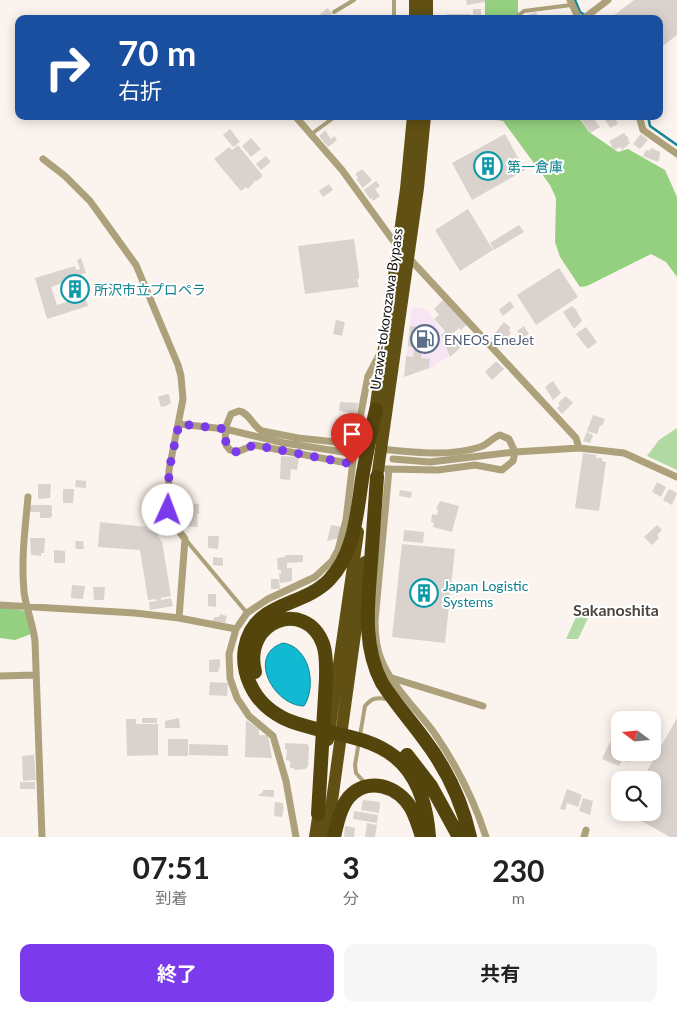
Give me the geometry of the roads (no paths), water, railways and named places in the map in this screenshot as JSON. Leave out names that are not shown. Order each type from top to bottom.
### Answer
[{"type":"highway","points":[[416,0],[416,15]]},
{"type":"highway","points":[[427,0],[427,15]]},
{"type":"highway","name":"Urawa-tokorozawa Bypass","points":[[330,741],[399,248],[413,120]]},
{"type":"highway","name":"Urawa-tokorozawa Bypass","points":[[333,715],[382,472],[381,449],[418,188],[425,120]]},
{"type":"highway","points":[[376,410],[354,527],[345,555],[335,573],[321,587],[304,597],[267,613],[254,624],[246,641],[245,669],[250,686],[255,694],[267,708],[275,713],[293,722],[375,744],[402,763],[412,775],[419,790],[430,837]]},
{"type":"highway","points":[[382,472],[369,591],[368,638],[377,673],[394,700],[424,739],[448,778],[462,808],[470,837]]},
{"type":"highway","points":[[315,837],[330,741],[333,715],[326,652],[320,636],[308,625],[286,618],[271,623],[260,634],[256,642],[253,659],[254,667],[260,684],[270,698],[296,713],[365,731],[394,745],[408,756],[420,771],[443,806],[459,837]]},
{"type":"highway","points":[[326,837],[330,741]]},
{"type":"highway","points":[[334,837],[344,805],[355,792],[369,786],[385,786],[399,794],[411,808],[422,837]]},
{"type":"street","points":[[588,15],[608,0]]},
{"type":"street","points":[[571,2],[577,15]]},
{"type":"street","points":[[298,120],[342,170],[399,248]]},
{"type":"street","points":[[640,120],[643,130],[677,154]]},
{"type":"street","points":[[43,159],[90,201],[136,265],[180,370],[184,399],[169,470],[168,517],[185,539],[179,618]]},
{"type":"street","points":[[408,258],[576,438],[579,448]]},
{"type":"street","points":[[296,837],[283,768],[273,736],[256,723],[237,698],[230,678],[229,654],[236,629],[247,613],[268,599],[316,577],[332,561],[342,537],[355,444],[368,376],[385,344]]},
{"type":"street","points":[[352,464],[254,445],[233,452],[226,445],[225,429],[231,414],[239,411],[246,414],[257,428],[262,430],[298,438],[355,444]]},
{"type":"street","points":[[179,424],[225,429],[284,443],[350,453]]},
{"type":"street","points":[[381,449],[422,453],[465,450],[482,447],[489,440],[500,436],[509,439],[515,452],[513,461],[502,470],[475,465],[438,470],[382,472],[375,621],[376,643],[381,660],[391,678],[444,748],[477,809],[486,837]]},
{"type":"street","points":[[393,459],[430,462],[515,452],[579,448],[624,453],[677,477]]},
{"type":"street","points":[[28,497],[24,551],[24,593],[34,633],[42,837]]},
{"type":"street","points":[[0,605],[135,613],[179,618],[236,629]]},
{"type":"street","points":[[0,676],[36,675]]},
{"type":"street","points":[[391,678],[484,706]]},
{"type":"lane","points":[[334,12],[354,0]]},
{"type":"lane","points":[[394,0],[394,15]]},
{"type":"lane","points":[[519,15],[524,11],[571,2]]},
{"type":"lane","points":[[310,135],[331,120]]},
{"type":"lane","points":[[185,539],[247,613]]},
{"type":"lane","points":[[369,786],[356,773],[355,765],[365,706],[377,697],[394,700]]},
{"type":"water","points":[[283,643],[292,646],[305,659],[310,678],[310,688],[304,706],[293,704],[283,698],[268,679],[265,668],[266,658],[272,649]]},
{"type":"waterway","points":[[575,0],[580,12],[584,15]]},
{"type":"waterway","points":[[649,120],[650,126],[677,145]]},
{"type":"place","name":"第一倉庫","points":[[488,166]]},
{"type":"place","name":"所沢市立プロペラ","points":[[75,289]]},
{"type":"place","name":"ENEOS EneJet","points":[[425,339]]},
{"type":"place","name":"Japan Logistic Systems","points":[[424,593]]},
{"type":"district","name":"Sakanoshita","points":[[616,609]]}]
